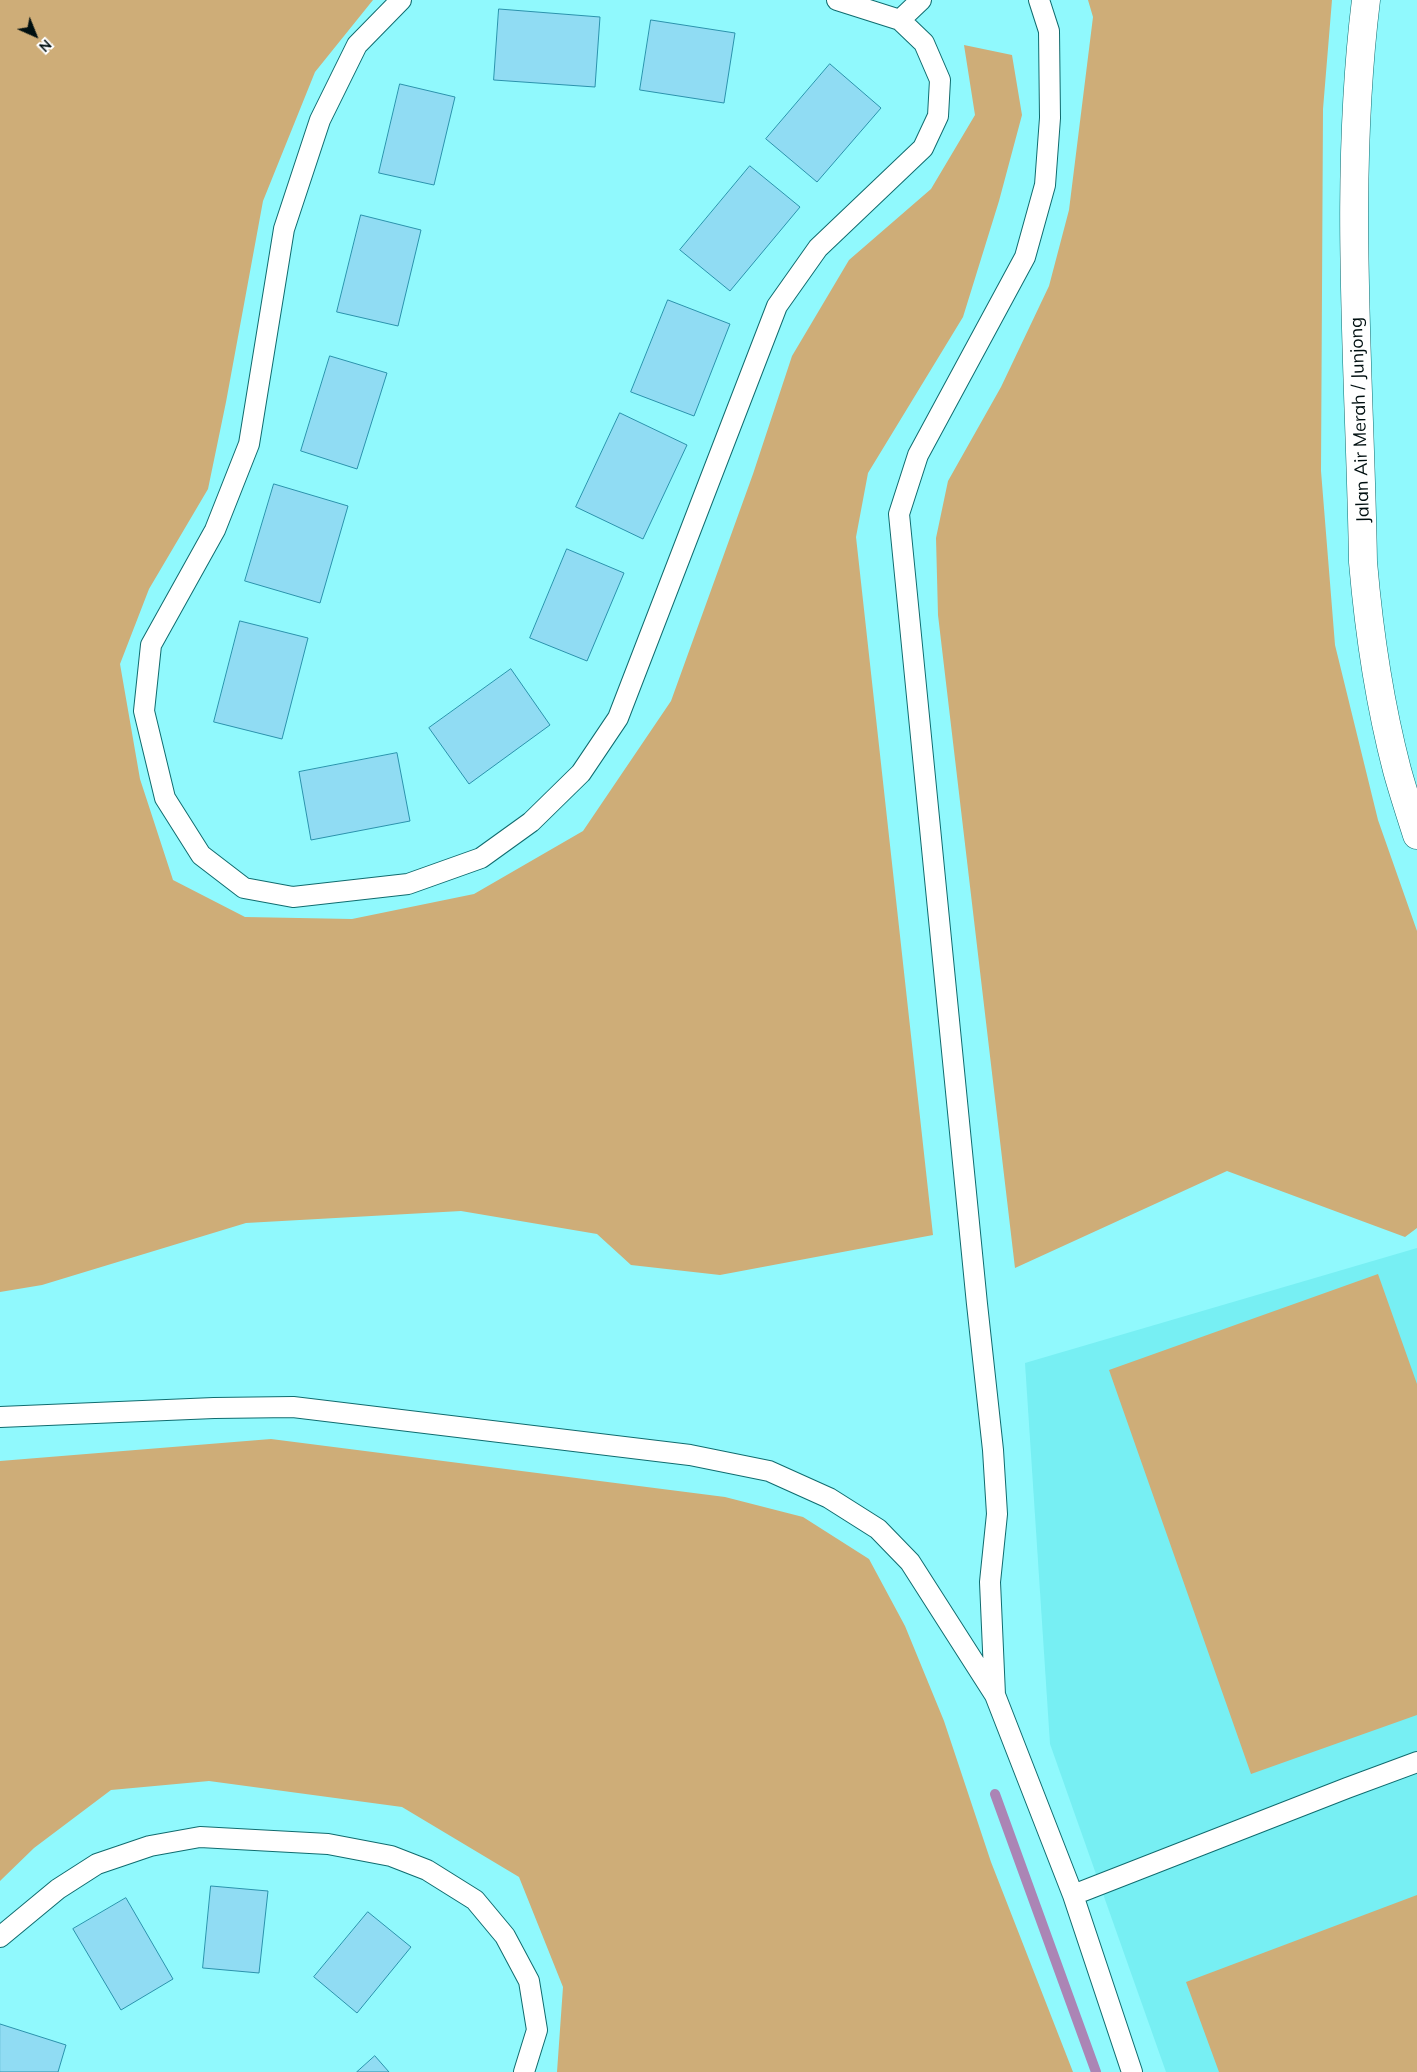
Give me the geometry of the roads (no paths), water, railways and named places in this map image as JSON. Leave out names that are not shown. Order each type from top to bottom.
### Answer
[{"type":"main road","name":"Jalan Air Merah / Junjong","points":[[1366,0],[1359,56],[1354,185],[1363,562],[1368,622],[1378,687],[1397,770],[1417,835]]},
{"type":"lane","points":[[401,0],[357,45],[320,120],[284,229],[249,444],[215,530],[151,645],[144,711],[165,798],[201,855],[244,888],[293,897],[408,884],[481,858],[531,822],[581,773],[618,718],[777,306],[818,248],[924,148],[938,116],[940,80],[924,43],[900,20],[837,0]]},
{"type":"lane","points":[[900,20],[921,0]]},
{"type":"lane","points":[[994,1695],[990,1582],[997,1514],[994,1450],[977,1304],[899,514],[918,455],[1024,258],[1045,185],[1050,118],[1049,31],[1039,0]]},
{"type":"lane","points":[[0,1417],[214,1408],[293,1407],[690,1455],[769,1472],[828,1498],[878,1529],[910,1562],[994,1695],[1073,1895],[1132,2072]]},
{"type":"lane","points":[[1073,1895],[1417,1762]]},
{"type":"lane","points":[[0,1937],[58,1889],[97,1864],[150,1846],[200,1837],[328,1844],[391,1856],[426,1870],[475,1900],[505,1936],[529,1980],[537,2030],[524,2072]]},
{"type":"waterway","points":[[995,1794],[1096,2072]]}]
